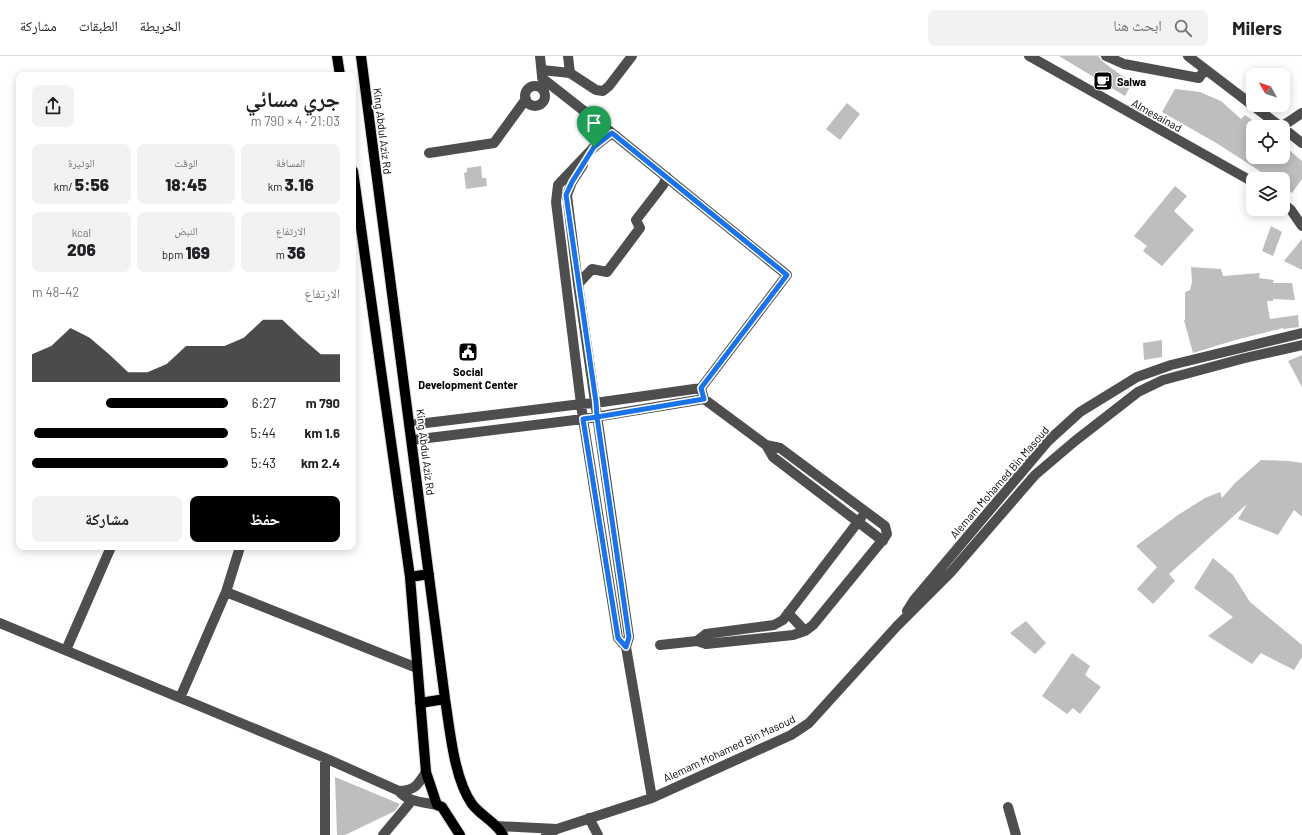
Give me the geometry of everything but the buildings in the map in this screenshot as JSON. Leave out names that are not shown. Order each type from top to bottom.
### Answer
[{"type":"main road","points":[[337,56],[340,72]]},
{"type":"main road","name":"King Abdul Aziz Rd","points":[[361,56],[445,699],[455,757],[462,787],[472,805],[496,826],[503,835]]},
{"type":"main road","points":[[356,191],[410,577],[426,772],[437,804],[442,807],[460,835]]},
{"type":"main road","points":[[410,577],[429,574]]},
{"type":"main road","points":[[420,703],[445,699]]},
{"type":"street","points":[[540,56],[542,78],[543,90],[545,99],[538,106],[532,106],[526,98],[526,92],[531,87],[537,86],[542,78],[570,72],[596,90],[603,91],[609,86],[632,56]]},
{"type":"street","points":[[568,56],[570,72]]},
{"type":"street","name":"Almesainad","points":[[1029,56],[1246,178]]},
{"type":"street","points":[[1106,56],[1199,78],[1205,69]]},
{"type":"street","points":[[1188,56],[1273,120]]},
{"type":"street","points":[[410,425],[701,388],[787,275],[542,78]]},
{"type":"street","points":[[429,154],[494,143],[526,98]]},
{"type":"street","points":[[1290,121],[1302,112]]},
{"type":"street","points":[[612,133],[594,147],[558,185],[556,202],[583,419],[618,638],[626,647]]},
{"type":"street","points":[[1290,133],[1302,143]]},
{"type":"street","points":[[594,147],[572,182],[566,195],[629,637],[626,647],[652,798]]},
{"type":"street","points":[[578,284],[592,269],[607,272],[640,228],[636,220],[663,185],[667,177]]},
{"type":"street","points":[[1291,210],[1302,214]]},
{"type":"street","points":[[1291,210],[1302,226]]},
{"type":"street","name":"Alemam Mohamed Bin Masoud","points":[[897,626],[914,600],[1048,441],[1080,412],[1137,377],[1171,365],[1302,333]]},
{"type":"street","name":"Alemam Mohamed Bin Masoud","points":[[546,835],[557,829],[652,798],[791,735],[809,723],[897,626],[951,572],[1035,475],[1075,441],[1138,392],[1163,380],[1244,358],[1302,345]]},
{"type":"street","points":[[701,388],[704,399],[766,445],[774,457],[883,541]]},
{"type":"street","points":[[412,440],[583,419],[704,399]]},
{"type":"street","points":[[1064,427],[1076,422],[1081,424],[1082,429],[1075,441]]},
{"type":"street","points":[[660,645],[697,641],[706,644],[793,636],[805,631],[813,625],[883,541],[887,534],[885,526],[780,448],[766,445]]},
{"type":"street","points":[[697,641],[706,634],[774,625],[783,620],[866,512]]},
{"type":"street","points":[[66,650],[110,550]]},
{"type":"street","points":[[180,698],[226,592],[239,550]]},
{"type":"street","points":[[226,592],[417,668]]},
{"type":"street","points":[[788,613],[805,631]]},
{"type":"street","points":[[0,623],[325,758],[399,791],[411,790],[418,785],[426,772]]},
{"type":"street","points":[[325,758],[325,835]]},
{"type":"street","points":[[399,791],[402,796],[410,800],[437,804]]},
{"type":"street","points":[[383,835],[409,804],[410,800]]},
{"type":"street","points":[[1008,807],[1016,835]]},
{"type":"street","points":[[589,818],[598,835]]},
{"type":"street","name":"Alemam Mohamed Bin Masoud","points":[[496,826],[557,829]]},
{"type":"place","name":"Salwa","points":[[1103,81]]},
{"type":"place","name":"Social Development Center","points":[[468,352]]},
{"type":"route","points":[[594,147],[572,182],[566,195],[578,284],[596,402],[597,417],[629,637],[626,647],[618,638],[583,419],[597,417],[704,399],[701,388],[787,275],[612,133],[594,147]]}]
